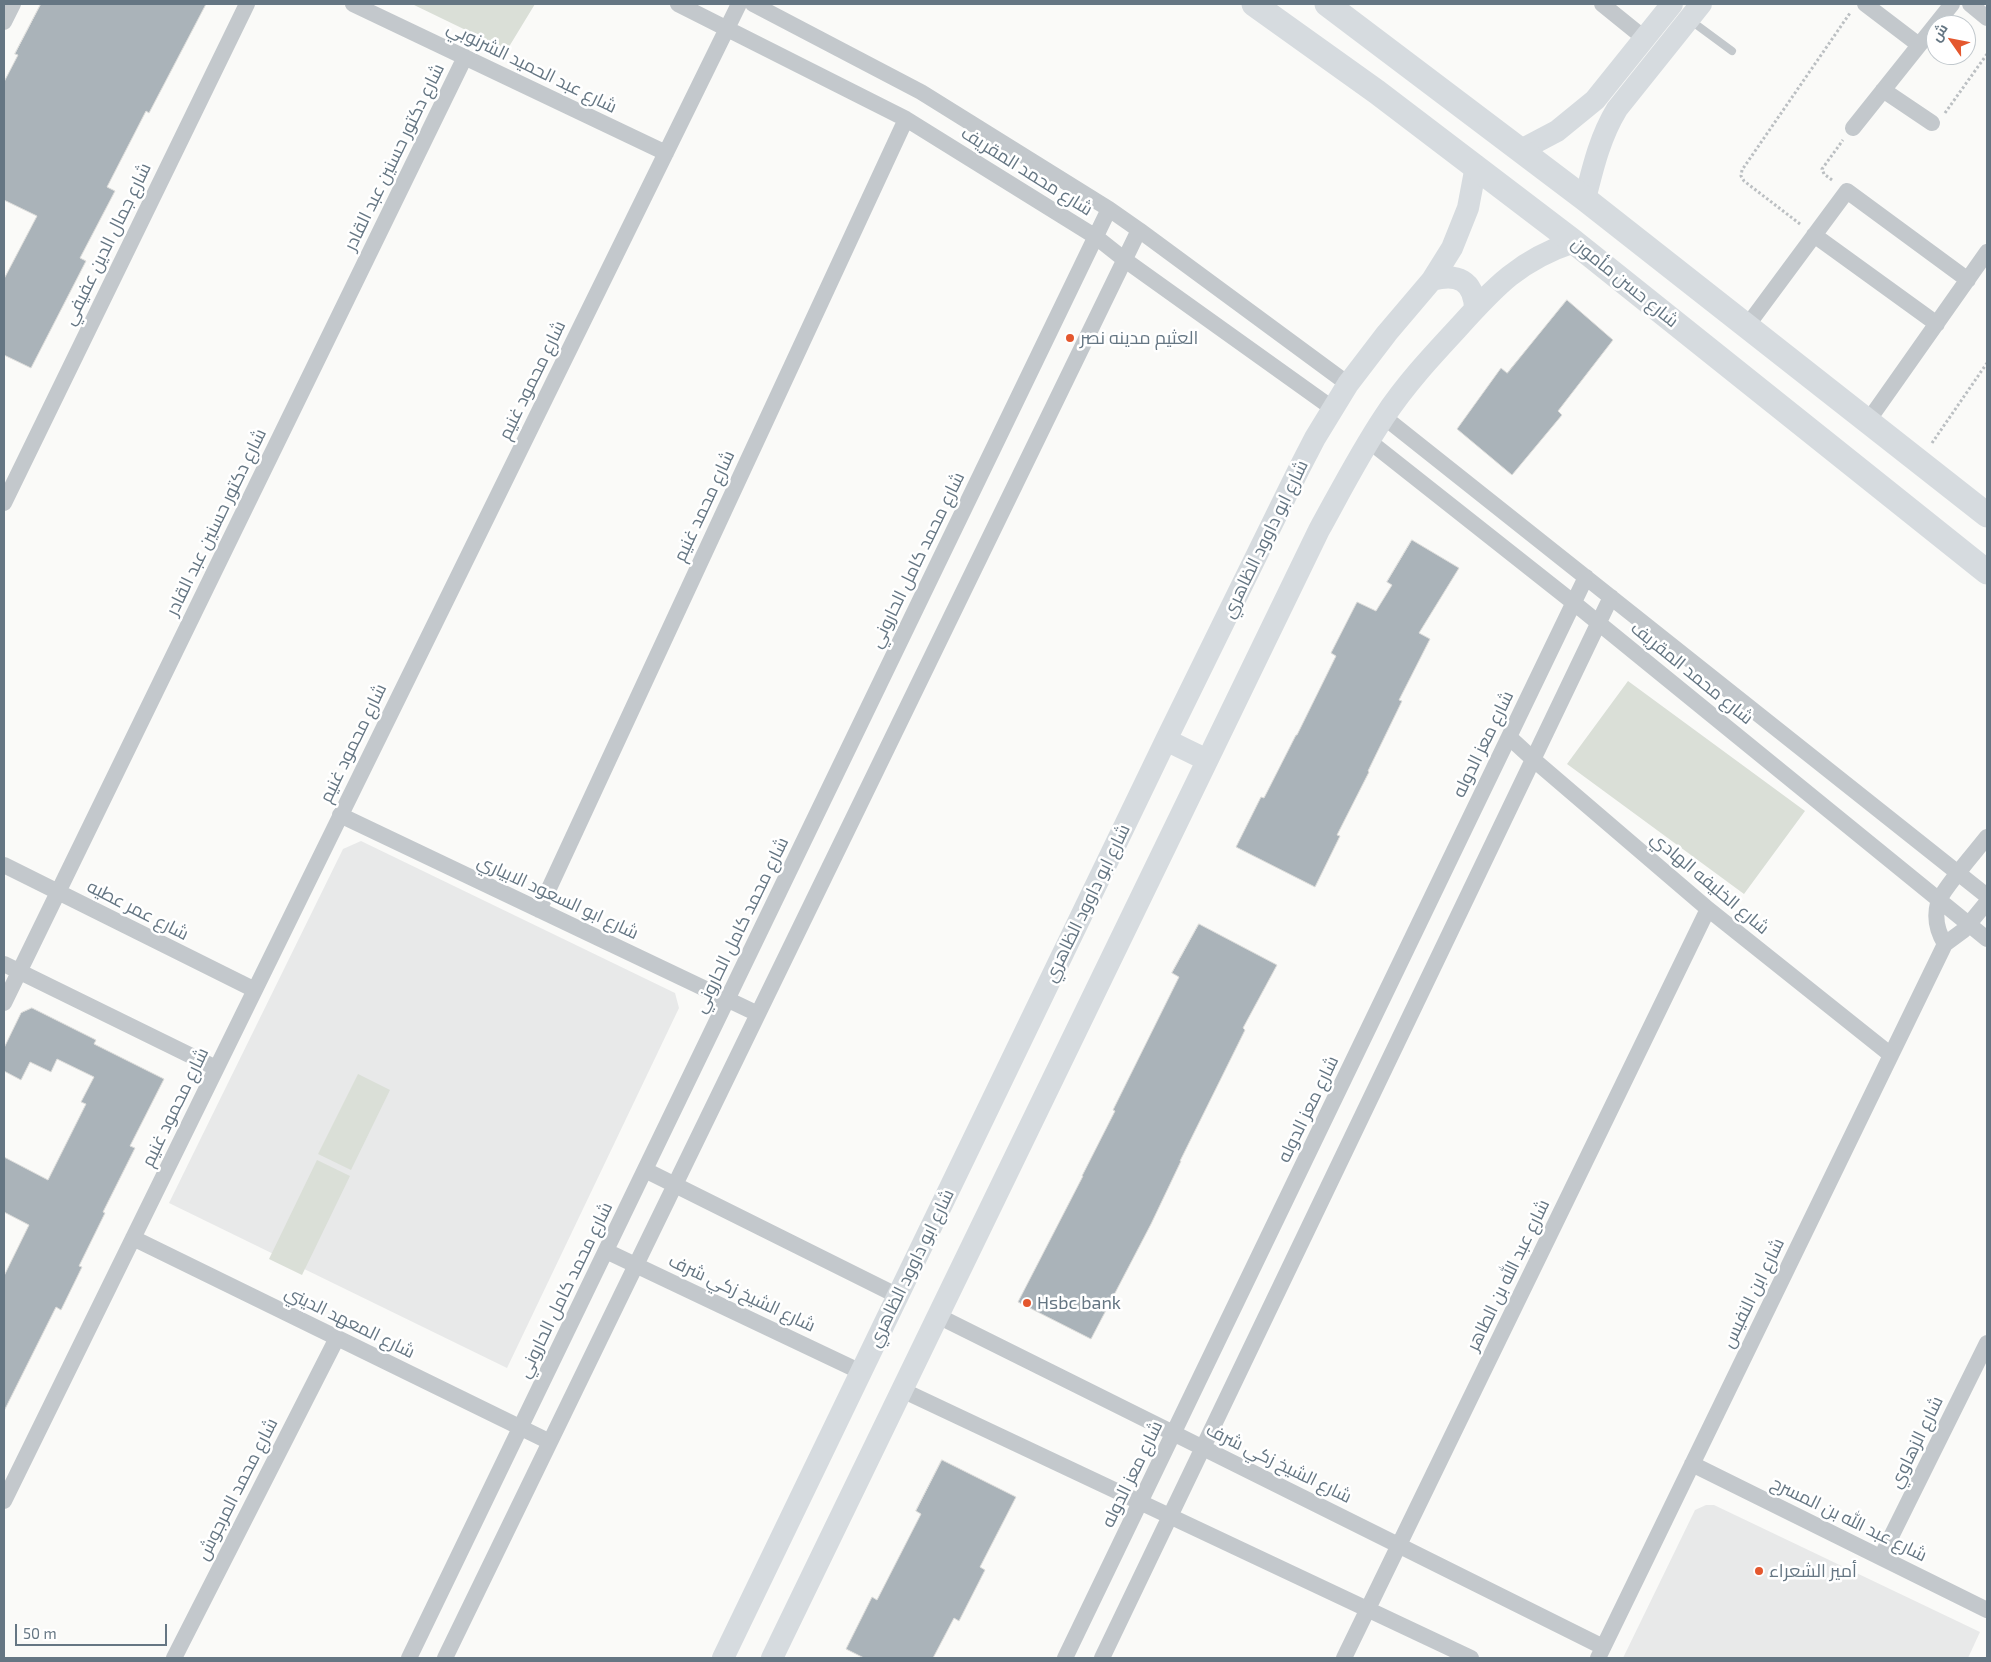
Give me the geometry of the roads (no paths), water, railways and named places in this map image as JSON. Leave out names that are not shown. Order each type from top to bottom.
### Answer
[{"type":"main road","name":"شارع حسن مأمون","points":[[1254,4],[1476,166],[1987,572]]},
{"type":"main road","points":[[1327,4],[1586,199],[1987,515]]},
{"type":"street","points":[[4,22],[12,4]]},
{"type":"street","name":"شارع جمال الدين عفيفي","points":[[4,503],[247,4]]},
{"type":"street","name":"شارع عبد الحميد الشرنوبي","points":[[353,4],[666,153]]},
{"type":"street","name":"شارع محمد المقريف","points":[[678,4],[906,119],[1096,237],[1125,260],[1332,408]]},
{"type":"street","name":"شارع محمود غنيم","points":[[4,1501],[739,4]]},
{"type":"street","name":"شارع محمد المقريف","points":[[753,4],[922,92],[1109,210],[1348,384]]},
{"type":"street","points":[[1602,4],[1644,38]]},
{"type":"street","points":[[1521,150],[1557,131],[1584,110],[1605,88],[1672,4]]},
{"type":"street","points":[[1853,128],[1952,4]]},
{"type":"street","points":[[1970,4],[1987,18]]},
{"type":"street","points":[[1858,8],[1919,45]]},
{"type":"street","points":[[1586,199],[1595,158],[1608,122],[1694,11]]},
{"type":"street","name":"شارع دكتور حسنين عبد القادر","points":[[4,1003],[465,57]]},
{"type":"street","points":[[1883,90],[1932,123]]},
{"type":"street","points":[[1584,110],[1590,121],[1602,124],[1608,122]]},
{"type":"street","name":"شارع محمد غنيم","points":[[539,910],[906,119]]},
{"type":"street","name":"شارع ابو داوود الظاهري","points":[[723,1658],[1166,740],[1303,461],[1332,408],[1348,384],[1387,333],[1432,280],[1452,248],[1461,229],[1472,194],[1476,166]]},
{"type":"street","points":[[1747,326],[1847,191],[1968,280]]},
{"type":"street","name":"شارع محمد كامل الحاروني","points":[[409,1658],[1109,210]]},
{"type":"street","points":[[445,1658],[1139,230]]},
{"type":"street","points":[[1814,235],[1937,324]]},
{"type":"street","points":[[772,1658],[1319,530],[1369,441],[1384,417],[1427,362],[1475,309],[1518,268],[1536,257],[1574,242]]},
{"type":"street","points":[[1868,421],[1987,252]]},
{"type":"street","points":[[1432,280],[1446,276],[1456,277],[1464,282],[1473,294],[1475,309]]},
{"type":"street","name":"شارع محمد المقريف","points":[[1384,417],[1987,896]]},
{"type":"street","name":"شارع محمد المقريف","points":[[1369,441],[1574,602],[1987,939]]},
{"type":"street","name":"شارع معز الدوله","points":[[1065,1658],[1586,577]]},
{"type":"street","points":[[1102,1658],[1612,597]]},
{"type":"street","name":"شارع الخليفه الهادي","points":[[1509,737],[1708,909],[1891,1055]]},
{"type":"street","points":[[1166,740],[1207,760]]},
{"type":"street","name":"شارع ابو السعود الابياري","points":[[340,815],[758,1014]]},
{"type":"street","points":[[1945,944],[1939,934],[1936,923],[1938,900],[1987,837]]},
{"type":"street","name":"شارع عمر عطيه","points":[[4,865],[254,990]]},
{"type":"street","name":"شارع ابن النفيس","points":[[1600,1653],[1945,944],[1958,936],[1987,902]]},
{"type":"street","name":"شارع عبد الله بن الطاهر","points":[[1344,1658],[1708,909]]},
{"type":"street","points":[[4,964],[216,1068]]},
{"type":"street","points":[[645,1170],[898,1296]]},
{"type":"street","name":"شارع المعهد الديني","points":[[133,1238],[550,1442]]},
{"type":"street","name":"شارع الشيخ زكي شرف","points":[[606,1251],[861,1372]]},
{"type":"street","name":"شارع الشيخ زكي شرف","points":[[938,1316],[1399,1545],[1600,1653]]},
{"type":"street","name":"شارع محمد المرجوش","points":[[174,1658],[337,1338]]},
{"type":"street","name":"شارع الزهاوي","points":[[1881,1558],[1987,1343]]},
{"type":"street","points":[[902,1390],[1471,1658]]},
{"type":"street","name":"شارع عبد الله بن المسرح","points":[[1692,1464],[1987,1610]]},
{"type":"lane","points":[[1694,11],[1732,51]]},
{"type":"place","name":"العثيم مدينه نصر","points":[[1070,338]]},
{"type":"place","name":"Hsbc bank","points":[[1027,1303]]},
{"type":"place","name":"أمير الشعراء","points":[[1759,1571]]}]
